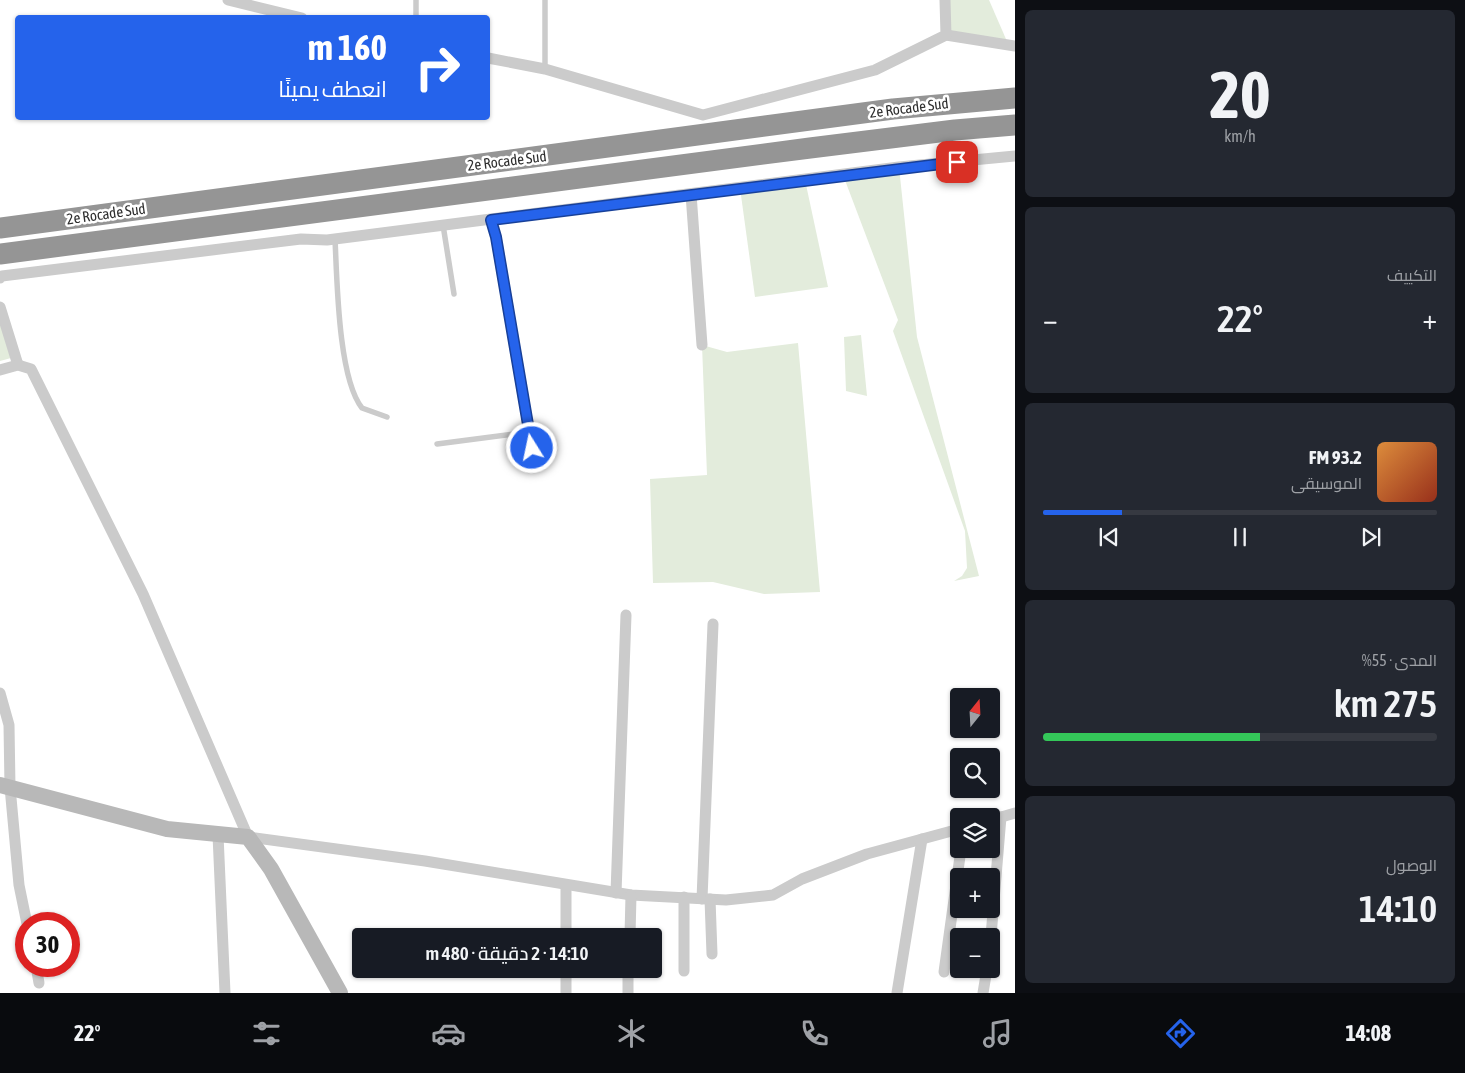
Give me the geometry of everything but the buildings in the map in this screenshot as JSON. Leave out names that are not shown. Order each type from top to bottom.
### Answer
[{"type":"highway","name":"2e Rocade Sud","points":[[0,228],[893,110],[1015,98]]},
{"type":"highway","name":"2e Rocade Sud","points":[[0,254],[810,148],[955,130],[1015,125]]},
{"type":"street","points":[[228,0],[290,15]]},
{"type":"street","points":[[945,0],[946,35]]},
{"type":"street","points":[[490,58],[545,69],[703,115],[875,70],[946,35],[1015,46]]},
{"type":"street","points":[[0,278],[2,276],[301,239],[335,239],[491,220],[899,167],[1015,156]]},
{"type":"street","points":[[692,194],[702,345]]},
{"type":"street","points":[[491,220],[496,237],[532,448]]},
{"type":"street","points":[[0,307],[18,365]]},
{"type":"street","points":[[0,370],[18,365],[31,369],[143,594],[248,837],[271,869],[340,993]]},
{"type":"street","points":[[616,892],[626,615]]},
{"type":"street","points":[[712,954],[706,899],[713,624]]},
{"type":"street","points":[[0,693],[9,725],[5,786],[25,912]]},
{"type":"street","points":[[5,786],[167,829],[248,837],[425,861],[631,895],[684,898],[726,900],[773,895],[802,879],[866,854],[950,831]]},
{"type":"street","points":[[1000,818],[1015,813]]},
{"type":"street","points":[[218,835],[225,993]]},
{"type":"street","points":[[897,993],[922,839]]},
{"type":"street","points":[[944,972],[960,858]]},
{"type":"street","points":[[991,928],[994,858]]},
{"type":"street","points":[[566,885],[566,928]]},
{"type":"street","points":[[630,928],[631,895]]},
{"type":"street","points":[[684,898],[684,971]]},
{"type":"street","points":[[38,977],[39,983]]},
{"type":"street","points":[[566,978],[566,993]]},
{"type":"street","points":[[628,978],[628,993]]},
{"type":"street","points":[[983,993],[986,978]]},
{"type":"lane","points":[[416,0],[416,15]]},
{"type":"lane","points":[[545,0],[545,69]]},
{"type":"lane","points":[[443,225],[454,294]]},
{"type":"lane","points":[[335,239],[340,316],[353,390],[362,408],[387,417]]},
{"type":"lane","points":[[437,444],[529,432]]},
{"type":"green space","points":[[945,0],[989,0],[1009,46],[946,35]]},
{"type":"green space","points":[[899,167],[917,337],[979,576],[954,581],[962,576],[967,568],[965,531],[893,331],[898,320],[843,175]]},
{"type":"green space","points":[[805,180],[828,287],[755,297],[740,188]]},
{"type":"green space","points":[[0,322],[11,358],[0,361]]},
{"type":"green space","points":[[861,335],[867,396],[846,391],[844,337]]},
{"type":"green space","points":[[798,343],[820,592],[764,594],[713,582],[653,583],[650,479],[707,475],[702,345],[727,352]]},
{"type":"route","points":[[532,448],[496,237],[491,220],[899,167],[957,162]]}]
